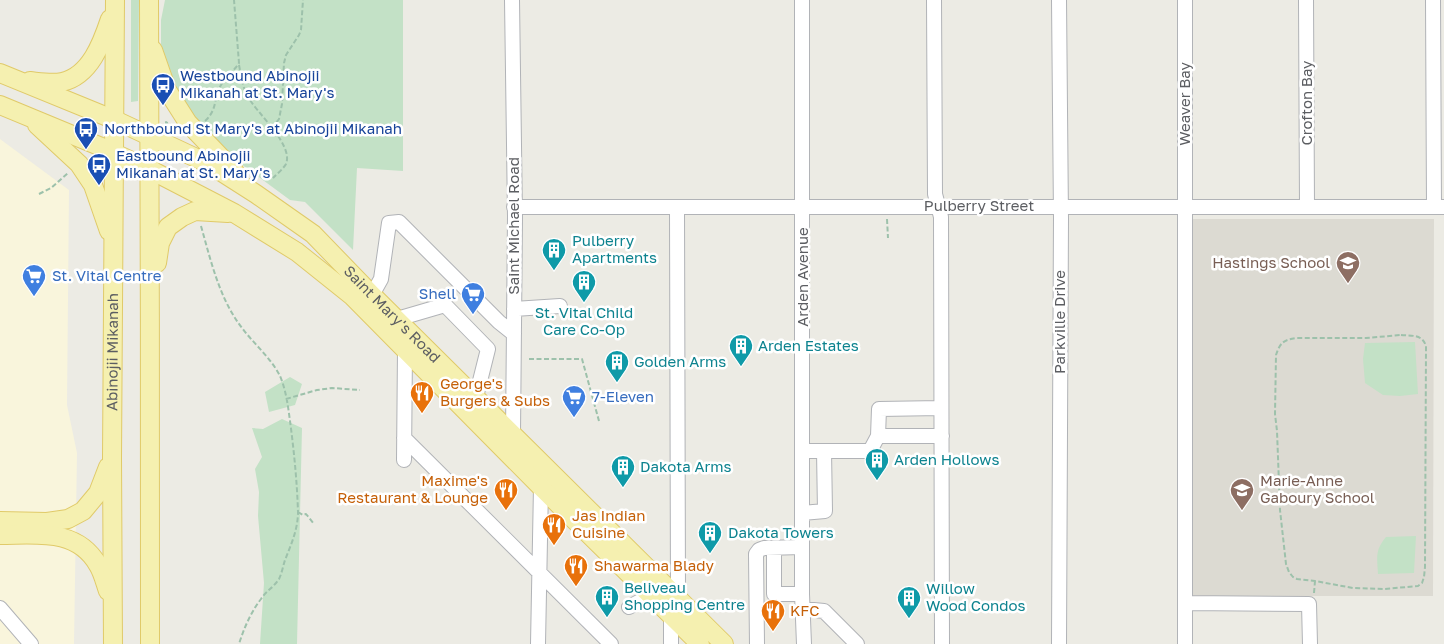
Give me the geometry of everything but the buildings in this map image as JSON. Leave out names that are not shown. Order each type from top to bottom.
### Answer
[{"type":"main road","points":[[149,0],[151,295],[150,644]]},
{"type":"main road","points":[[8,77],[63,82],[78,74],[93,60],[103,41],[115,1]]},
{"type":"main road","name":"Abinojii Mikanah","points":[[113,644],[112,458],[115,1]]},
{"type":"main road","points":[[149,38],[167,90],[188,123],[256,194]]},
{"type":"main road","name":"Saint Mary's Road","points":[[8,77],[115,120],[209,164],[313,234],[397,319],[410,344],[503,448],[546,480],[675,606],[724,644]]},
{"type":"main road","name":"Saint Mary's Road","points":[[0,105],[149,169],[234,213],[296,252],[476,397],[513,434],[546,480],[652,595],[675,606],[700,644]]},
{"type":"main road","points":[[29,118],[79,164],[93,185],[114,245]]},
{"type":"main road","points":[[151,295],[160,243],[168,228],[182,217],[195,211],[234,213]]},
{"type":"main road","points":[[0,521],[47,522],[68,520],[84,511],[98,493],[112,458]]},
{"type":"main road","points":[[0,535],[46,535],[69,538],[83,547],[98,565],[112,602]]},
{"type":"street","name":"Saint Michael Road","points":[[512,0],[514,207],[513,434]]},
{"type":"street","name":"Arden Avenue","points":[[802,0],[802,594],[804,644]]},
{"type":"street","points":[[934,0],[935,194],[941,217],[942,644]]},
{"type":"street","name":"Parkville Drive","points":[[1059,0],[1061,206],[1059,644]]},
{"type":"street","name":"Weaver Bay","points":[[1185,0],[1185,644]]},
{"type":"street","name":"Crofton Bay","points":[[1306,0],[1307,206]]},
{"type":"street","points":[[1433,0],[1439,207]]},
{"type":"street","name":"Pulberry Street","points":[[514,207],[1439,207]]},
{"type":"street","points":[[671,644],[675,606],[677,207]]},
{"type":"street","points":[[372,295],[381,279],[389,223],[399,222],[499,322],[514,334]]},
{"type":"street","points":[[397,319],[445,305],[488,349],[476,397]]},
{"type":"street","points":[[514,309],[560,306]]},
{"type":"street","points":[[404,460],[410,344]]},
{"type":"street","points":[[802,451],[870,451],[878,436],[879,409],[942,408]]},
{"type":"street","points":[[503,448],[513,434]]},
{"type":"street","points":[[878,436],[942,436]]},
{"type":"street","points":[[404,438],[611,644]]},
{"type":"street","points":[[802,512],[825,511],[824,451]]},
{"type":"street","points":[[538,644],[539,572],[546,480]]},
{"type":"street","points":[[757,644],[756,554],[759,550],[769,548],[802,547]]},
{"type":"street","points":[[769,548],[774,594],[802,594]]},
{"type":"street","points":[[630,607],[652,595]]},
{"type":"street","points":[[1185,603],[1309,604],[1310,644]]},
{"type":"street","points":[[0,608],[31,644]]},
{"type":"street","points":[[803,609],[824,611],[857,644]]},
{"type":"path","points":[[234,0],[242,82],[247,96],[272,128],[285,148],[287,155],[286,163],[273,178]]},
{"type":"path","points":[[272,128],[279,119],[282,104],[286,55],[301,30],[302,0]]},
{"type":"path","points":[[188,123],[195,119],[201,125],[211,116],[214,112],[222,83],[239,64]]},
{"type":"path","points":[[39,194],[50,188],[72,170]]},
{"type":"path","points":[[195,211],[216,279],[229,308],[242,328],[279,374],[286,399],[295,456],[298,512],[296,530],[279,578],[256,606],[243,631],[239,644]]},
{"type":"path","points":[[887,217],[888,238]]},
{"type":"path","points":[[1418,336],[1425,341],[1426,353],[1425,567],[1422,583],[1418,586],[1384,589],[1354,588],[1316,580],[1305,581],[1293,577],[1286,564],[1280,510],[1275,414],[1276,355],[1278,348],[1282,342],[1296,338],[1418,336]]},
{"type":"path","points":[[529,359],[582,360],[599,421]]},
{"type":"path","points":[[286,399],[308,392],[332,388],[360,390]]},
{"type":"path","points":[[298,512],[303,515],[306,514],[314,524]]},
{"type":"shaded area","name":"St. Vital Centre","points":[[0,139],[69,190],[67,405],[77,453],[74,644],[0,644]]},
{"type":"shaded area","points":[[1193,219],[1434,219],[1433,596],[1192,596]]},
{"type":"green space","points":[[131,0],[139,0],[138,101],[131,102]]},
{"type":"green space","points":[[165,0],[403,0],[403,171],[357,168],[353,250],[305,202],[290,200],[210,141],[166,74],[161,45],[161,20]]},
{"type":"green space","points":[[1415,342],[1418,394],[1383,395],[1365,383],[1363,359],[1365,343]]},
{"type":"green space","points":[[290,377],[302,384],[295,405],[269,412],[265,392]]},
{"type":"green space","points":[[282,419],[302,428],[297,644],[260,644],[264,583],[258,516],[259,492],[255,469],[262,457],[252,428],[263,429]]},
{"type":"green space","points":[[1416,536],[1414,573],[1378,574],[1378,550],[1386,537]]},
{"type":"place","name":"Westbound Abinojii Mikanah at St. Mary's","points":[[163,106]]},
{"type":"place","name":"Northbound St Mary's at Abinojii Mikanah","points":[[86,150]]},
{"type":"place","name":"Eastbound Abinojii Mikanah at St. Mary's","points":[[99,186]]},
{"type":"place","name":"Pulberry Apartments","points":[[554,271]]},
{"type":"place","name":"Hastings School","points":[[1348,284]]},
{"type":"place","name":"St. Vital Centre","points":[[34,297]]},
{"type":"place","name":"St. Vital Child Care Co-Op","points":[[584,303]]},
{"type":"place","name":"Shell","points":[[473,315]]},
{"type":"place","name":"Arden Estates","points":[[741,367]]},
{"type":"place","name":"Golden Arms","points":[[617,383]]},
{"type":"place","name":"George's Burgers & Subs","points":[[422,414]]},
{"type":"place","name":"7-Eleven","points":[[574,418]]},
{"type":"place","name":"Arden Hollows","points":[[877,481]]},
{"type":"place","name":"Dakota Arms","points":[[623,488]]},
{"type":"place","name":"Maxime's Restaurant & Lounge","points":[[506,511]]},
{"type":"place","name":"Marie-Anne Gaboury School","points":[[1242,511]]},
{"type":"place","name":"Jas Indian Cuisine","points":[[554,546]]},
{"type":"place","name":"Dakota Towers","points":[[710,554]]},
{"type":"place","name":"Shawarma Blady","points":[[576,587]]},
{"type":"place","name":"Beliveau Shopping Centre","points":[[607,618]]},
{"type":"place","name":"Willow Wood Condos","points":[[909,619]]},
{"type":"place","name":"KFC","points":[[773,632]]}]
